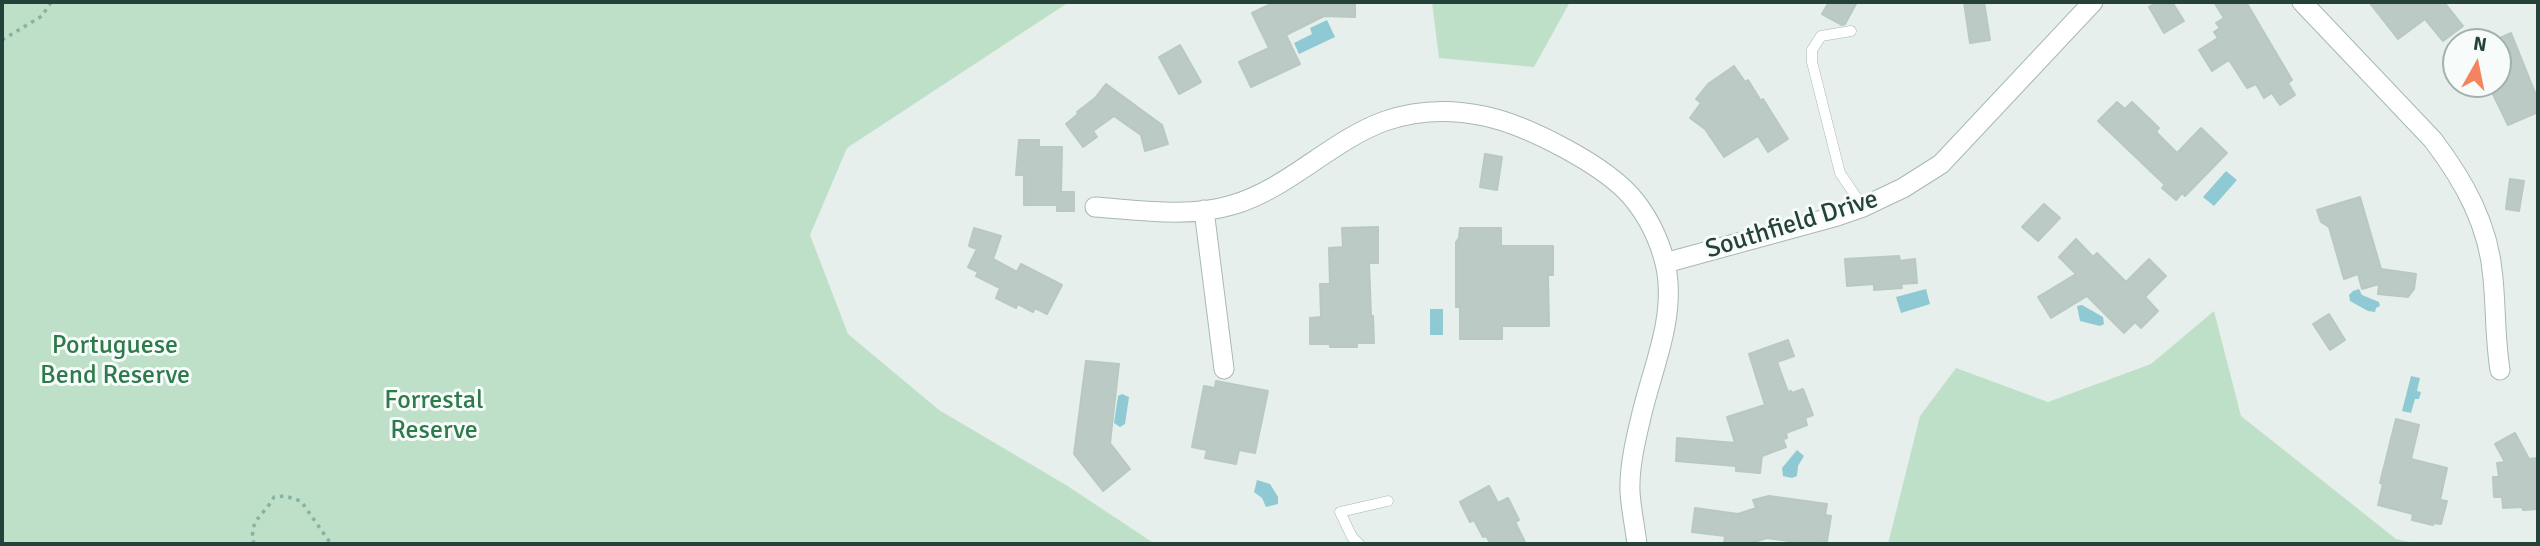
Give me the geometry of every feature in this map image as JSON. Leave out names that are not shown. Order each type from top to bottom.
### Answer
[{"type":"street","name":"Southfield Drive","points":[[1665,263],[1863,207],[1903,188],[1941,164],[2093,2]]},
{"type":"street","points":[[2302,2],[2433,140],[2473,200],[2493,274],[2494,325],[2500,370]]},
{"type":"street","points":[[1095,208],[1149,212],[1204,210],[1228,206],[1258,197],[1383,122],[1423,111],[1470,114],[1496,120],[1565,149],[1609,176],[1635,200],[1654,231],[1665,263],[1668,292],[1666,323],[1642,413],[1632,466],[1630,491],[1637,544]]},
{"type":"street","points":[[1204,210],[1224,369]]},
{"type":"lane","points":[[1852,31],[1821,36],[1812,50],[1812,62],[1840,173],[1863,207]]},
{"type":"lane","points":[[1359,544],[1352,537],[1340,512],[1388,501]]},
{"type":"path","points":[[2,40],[42,16],[51,2]]},
{"type":"path","points":[[254,544],[251,532],[256,520],[266,512],[274,497],[285,496],[301,501],[331,544]]},
{"type":"green space","points":[[2,2],[1069,2],[847,148],[810,235],[848,334],[939,410],[1066,485],[1155,544],[2,544]]},
{"type":"green space","points":[[1432,2],[1570,2],[1534,67],[1439,58]]},
{"type":"green space","points":[[2214,311],[2241,416],[2396,539],[2419,544],[1888,544],[1920,416],[1956,368],[2048,402],[2151,364]]},
{"type":"water","points":[[1327,20],[1335,37],[1299,54],[1294,43],[1312,34],[1310,28]]},
{"type":"water","points":[[2226,171],[2237,180],[2214,206],[2203,197]]},
{"type":"water","points":[[1926,289],[1930,304],[1901,313],[1896,297]]},
{"type":"water","points":[[2359,289],[2362,295],[2379,302],[2380,306],[2375,312],[2350,301],[2349,295]]},
{"type":"water","points":[[2082,305],[2103,317],[2104,324],[2100,326],[2080,321],[2077,306]]},
{"type":"water","points":[[1430,309],[1443,309],[1443,335],[1430,335]]},
{"type":"water","points":[[2411,376],[2420,378],[2417,391],[2421,392],[2419,399],[2415,399],[2411,413],[2402,411]]},
{"type":"water","points":[[1122,394],[1129,397],[1125,424],[1120,427],[1114,423],[1118,396]]},
{"type":"water","points":[[1797,450],[1804,456],[1798,466],[1797,476],[1783,476],[1782,468]]},
{"type":"water","points":[[1257,480],[1270,484],[1278,497],[1278,504],[1266,507],[1262,498],[1254,492]]},
{"type":"building","points":[[1275,2],[1355,2],[1355,17],[1324,16],[1286,35],[1300,64],[1251,87],[1239,62],[1269,48],[1252,13]]},
{"type":"building","points":[[1829,2],[1857,2],[1842,25],[1822,14]]},
{"type":"building","points":[[1964,2],[1984,2],[1990,40],[1970,43]]},
{"type":"building","points":[[2157,2],[2172,2],[2184,21],[2164,33],[2149,7]]},
{"type":"building","points":[[2214,2],[2246,2],[2292,80],[2288,83],[2295,95],[2280,105],[2272,93],[2264,98],[2256,84],[2247,88],[2229,60],[2212,71],[2199,50],[2218,38],[2214,32],[2220,28],[2216,23],[2224,18]]},
{"type":"building","points":[[2369,2],[2444,2],[2463,26],[2442,28],[2442,40],[2425,19],[2398,39]]},
{"type":"building","points":[[2512,35],[2538,100],[2538,112],[2508,125],[2495,98],[2512,98]]},
{"type":"building","points":[[1180,45],[1201,82],[1179,94],[1159,57]]},
{"type":"building","points":[[1734,66],[1745,82],[1748,80],[1761,101],[1763,99],[1788,139],[1768,152],[1758,136],[1724,157],[1705,129],[1690,118],[1701,103],[1696,99],[1708,84]]},
{"type":"building","points":[[1106,84],[1162,125],[1168,144],[1145,151],[1141,135],[1114,116],[1093,131],[1097,137],[1083,147],[1066,124],[1095,98]]},
{"type":"building","points":[[2117,102],[2125,109],[2132,102],[2159,128],[2156,132],[2177,153],[2201,128],[2227,153],[2185,196],[2182,193],[2176,200],[2162,188],[2165,185],[2098,121]]},
{"type":"building","points":[[1019,140],[1039,140],[1039,147],[1062,147],[1061,192],[1074,192],[1074,211],[1057,211],[1057,205],[1024,205],[1024,175],[1016,175]]},
{"type":"building","points":[[1485,154],[1502,157],[1497,190],[1480,187]]},
{"type":"building","points":[[2510,179],[2524,181],[2519,211],[2506,209]]},
{"type":"building","points":[[2360,197],[2381,269],[2416,274],[2414,289],[2408,297],[2378,294],[2379,284],[2362,289],[2358,274],[2344,279],[2329,227],[2321,222],[2317,210]]},
{"type":"building","points":[[2044,204],[2060,218],[2038,241],[2022,227]]},
{"type":"building","points":[[1378,227],[1378,263],[1369,263],[1374,343],[1357,343],[1357,347],[1310,344],[1310,318],[1321,317],[1320,284],[1330,284],[1329,248],[1343,247],[1342,228]]},
{"type":"building","points":[[974,228],[1001,236],[993,259],[1017,272],[1021,264],[1062,285],[1047,314],[1035,308],[1033,312],[1018,304],[1016,308],[996,298],[1000,288],[976,276],[978,272],[968,267],[977,249],[969,246]]},
{"type":"building","points":[[1460,228],[1501,228],[1501,246],[1553,246],[1553,275],[1548,275],[1549,326],[1502,326],[1502,339],[1460,339],[1460,307],[1456,307],[1456,242]]},
{"type":"building","points":[[2076,239],[2093,257],[2097,253],[2126,282],[2149,259],[2166,276],[2145,297],[2158,311],[2141,328],[2135,322],[2124,333],[2087,296],[2051,318],[2038,297],[2076,274],[2059,257]]},
{"type":"building","points":[[1899,256],[1900,261],[1915,259],[1917,283],[1901,284],[1902,288],[1874,290],[1874,284],[1847,286],[1845,259]]},
{"type":"building","points":[[2329,314],[2345,340],[2330,350],[2313,324]]},
{"type":"building","points":[[1788,340],[1794,356],[1777,362],[1788,392],[1803,389],[1813,415],[1805,418],[1807,425],[1786,433],[1787,438],[1783,439],[1786,447],[1762,456],[1760,473],[1736,471],[1736,466],[1676,461],[1677,438],[1735,443],[1727,417],[1765,405],[1749,354]]},
{"type":"building","points":[[1086,361],[1119,364],[1110,443],[1130,469],[1103,491],[1074,454]]},
{"type":"building","points":[[1216,381],[1268,391],[1255,453],[1239,450],[1236,464],[1205,458],[1207,450],[1192,447],[1204,386],[1215,388]]},
{"type":"building","points":[[2396,419],[2419,425],[2411,459],[2447,468],[2440,500],[2447,501],[2441,524],[2412,520],[2413,514],[2378,505],[2383,484],[2380,483]]},
{"type":"building","points":[[2515,433],[2529,459],[2538,458],[2537,509],[2503,508],[2502,497],[2494,497],[2493,477],[2499,477],[2497,463],[2505,462],[2495,444]]},
{"type":"building","points":[[1489,486],[1498,503],[1508,498],[1519,520],[1515,522],[1526,544],[1491,544],[1486,536],[1483,537],[1474,520],[1470,522],[1460,502]]},
{"type":"building","points":[[1769,496],[1827,504],[1825,515],[1831,516],[1827,541],[1822,541],[1821,544],[1795,544],[1796,542],[1767,538],[1748,544],[1724,544],[1725,536],[1692,532],[1695,508],[1738,514],[1756,508],[1753,500]]},
{"type":"park label","name":"Portuguese Bend Reserve","points":[[115,361]]},
{"type":"park label","name":"Forrestal Reserve","points":[[434,416]]}]
